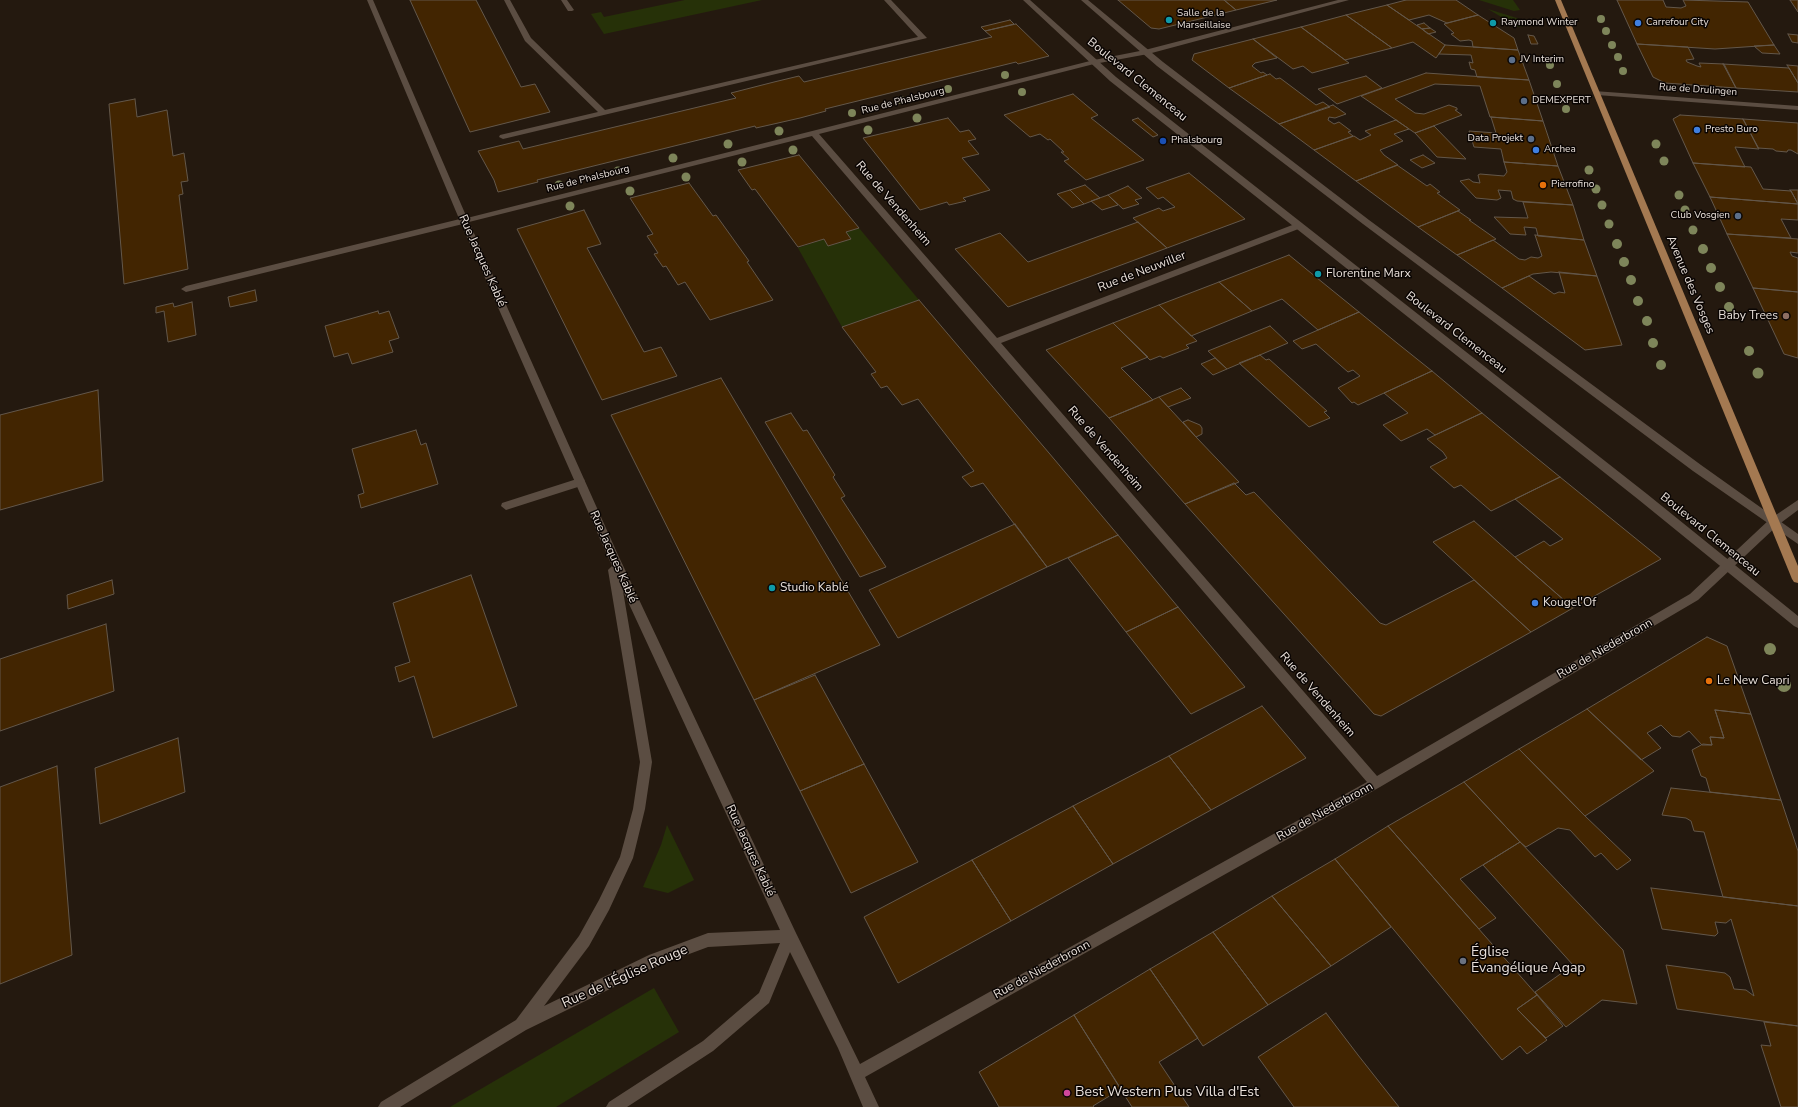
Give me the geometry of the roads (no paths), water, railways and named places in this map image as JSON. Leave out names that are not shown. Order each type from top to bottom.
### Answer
[{"type":"main road","name":"Avenue des Vosges","points":[[1558,0],[1798,579]]},
{"type":"street","name":"Rue Jacques Kablé","points":[[370,0],[464,221],[612,555],[790,936],[843,1043],[871,1107]]},
{"type":"street","points":[[508,0],[528,39],[603,113]]},
{"type":"street","points":[[564,0],[570,10]]},
{"type":"street","points":[[503,137],[923,38],[887,0]]},
{"type":"street","name":"Boulevard Clemenceau","points":[[1026,0],[1094,62],[1798,623]]},
{"type":"street","points":[[1084,0],[1145,52],[1373,226],[1697,468],[1798,540]]},
{"type":"street","name":"Rue de Phalsbourg","points":[[186,289],[464,221],[1094,62],[1145,52],[1346,0]]},
{"type":"street","name":"Rue de Drulingen","points":[[1596,93],[1798,108]]},
{"type":"street","name":"Rue de Vendenheim","points":[[814,133],[1376,783]]},
{"type":"street","name":"Rue de Neuwiller","points":[[995,342],[1298,226]]},
{"type":"street","points":[[506,506],[580,482]]},
{"type":"street","name":"Rue de Niederbronn","points":[[856,1074],[1376,783],[1694,597],[1774,522],[1798,504]]},
{"type":"street","name":"Rue de l'Église Rouge","points":[[521,1025],[584,941],[604,905],[626,858],[639,809],[646,762],[612,555]]},
{"type":"street","points":[[614,1107],[708,1046],[764,998],[790,936]]},
{"type":"street","name":"Rue de l'Église Rouge","points":[[386,1107],[521,1025],[654,960],[708,940],[790,936]]},
{"type":"place","name":"Salle de la Marseillaise","points":[[1169,20]]},
{"type":"place","name":"Raymond Winter","points":[[1493,23]]},
{"type":"place","name":"Carrefour City","points":[[1638,23]]},
{"type":"place","name":"JV Interim","points":[[1512,60]]},
{"type":"place","name":"DEMEXPERT","points":[[1524,101]]},
{"type":"place","name":"Presto Buro","points":[[1697,130]]},
{"type":"place","name":"Data Projekt","points":[[1531,139]]},
{"type":"place","name":"Phalsbourg","points":[[1163,141]]},
{"type":"place","name":"Archea","points":[[1536,150]]},
{"type":"place","name":"Pierrofino","points":[[1543,185]]},
{"type":"place","name":"Club Vosgien","points":[[1738,216]]},
{"type":"place","name":"Florentine Marx","points":[[1318,274]]},
{"type":"place","name":"Baby Trees","points":[[1786,316]]},
{"type":"place","name":"Studio Kablé","points":[[772,588]]},
{"type":"place","name":"Kougel'Of","points":[[1535,603]]},
{"type":"place","name":"Le New Capri","points":[[1709,681]]},
{"type":"place","name":"Église Évangélique Agap","points":[[1463,961]]},
{"type":"place","name":"Best Western Plus Villa d'Est","points":[[1067,1093]]}]
